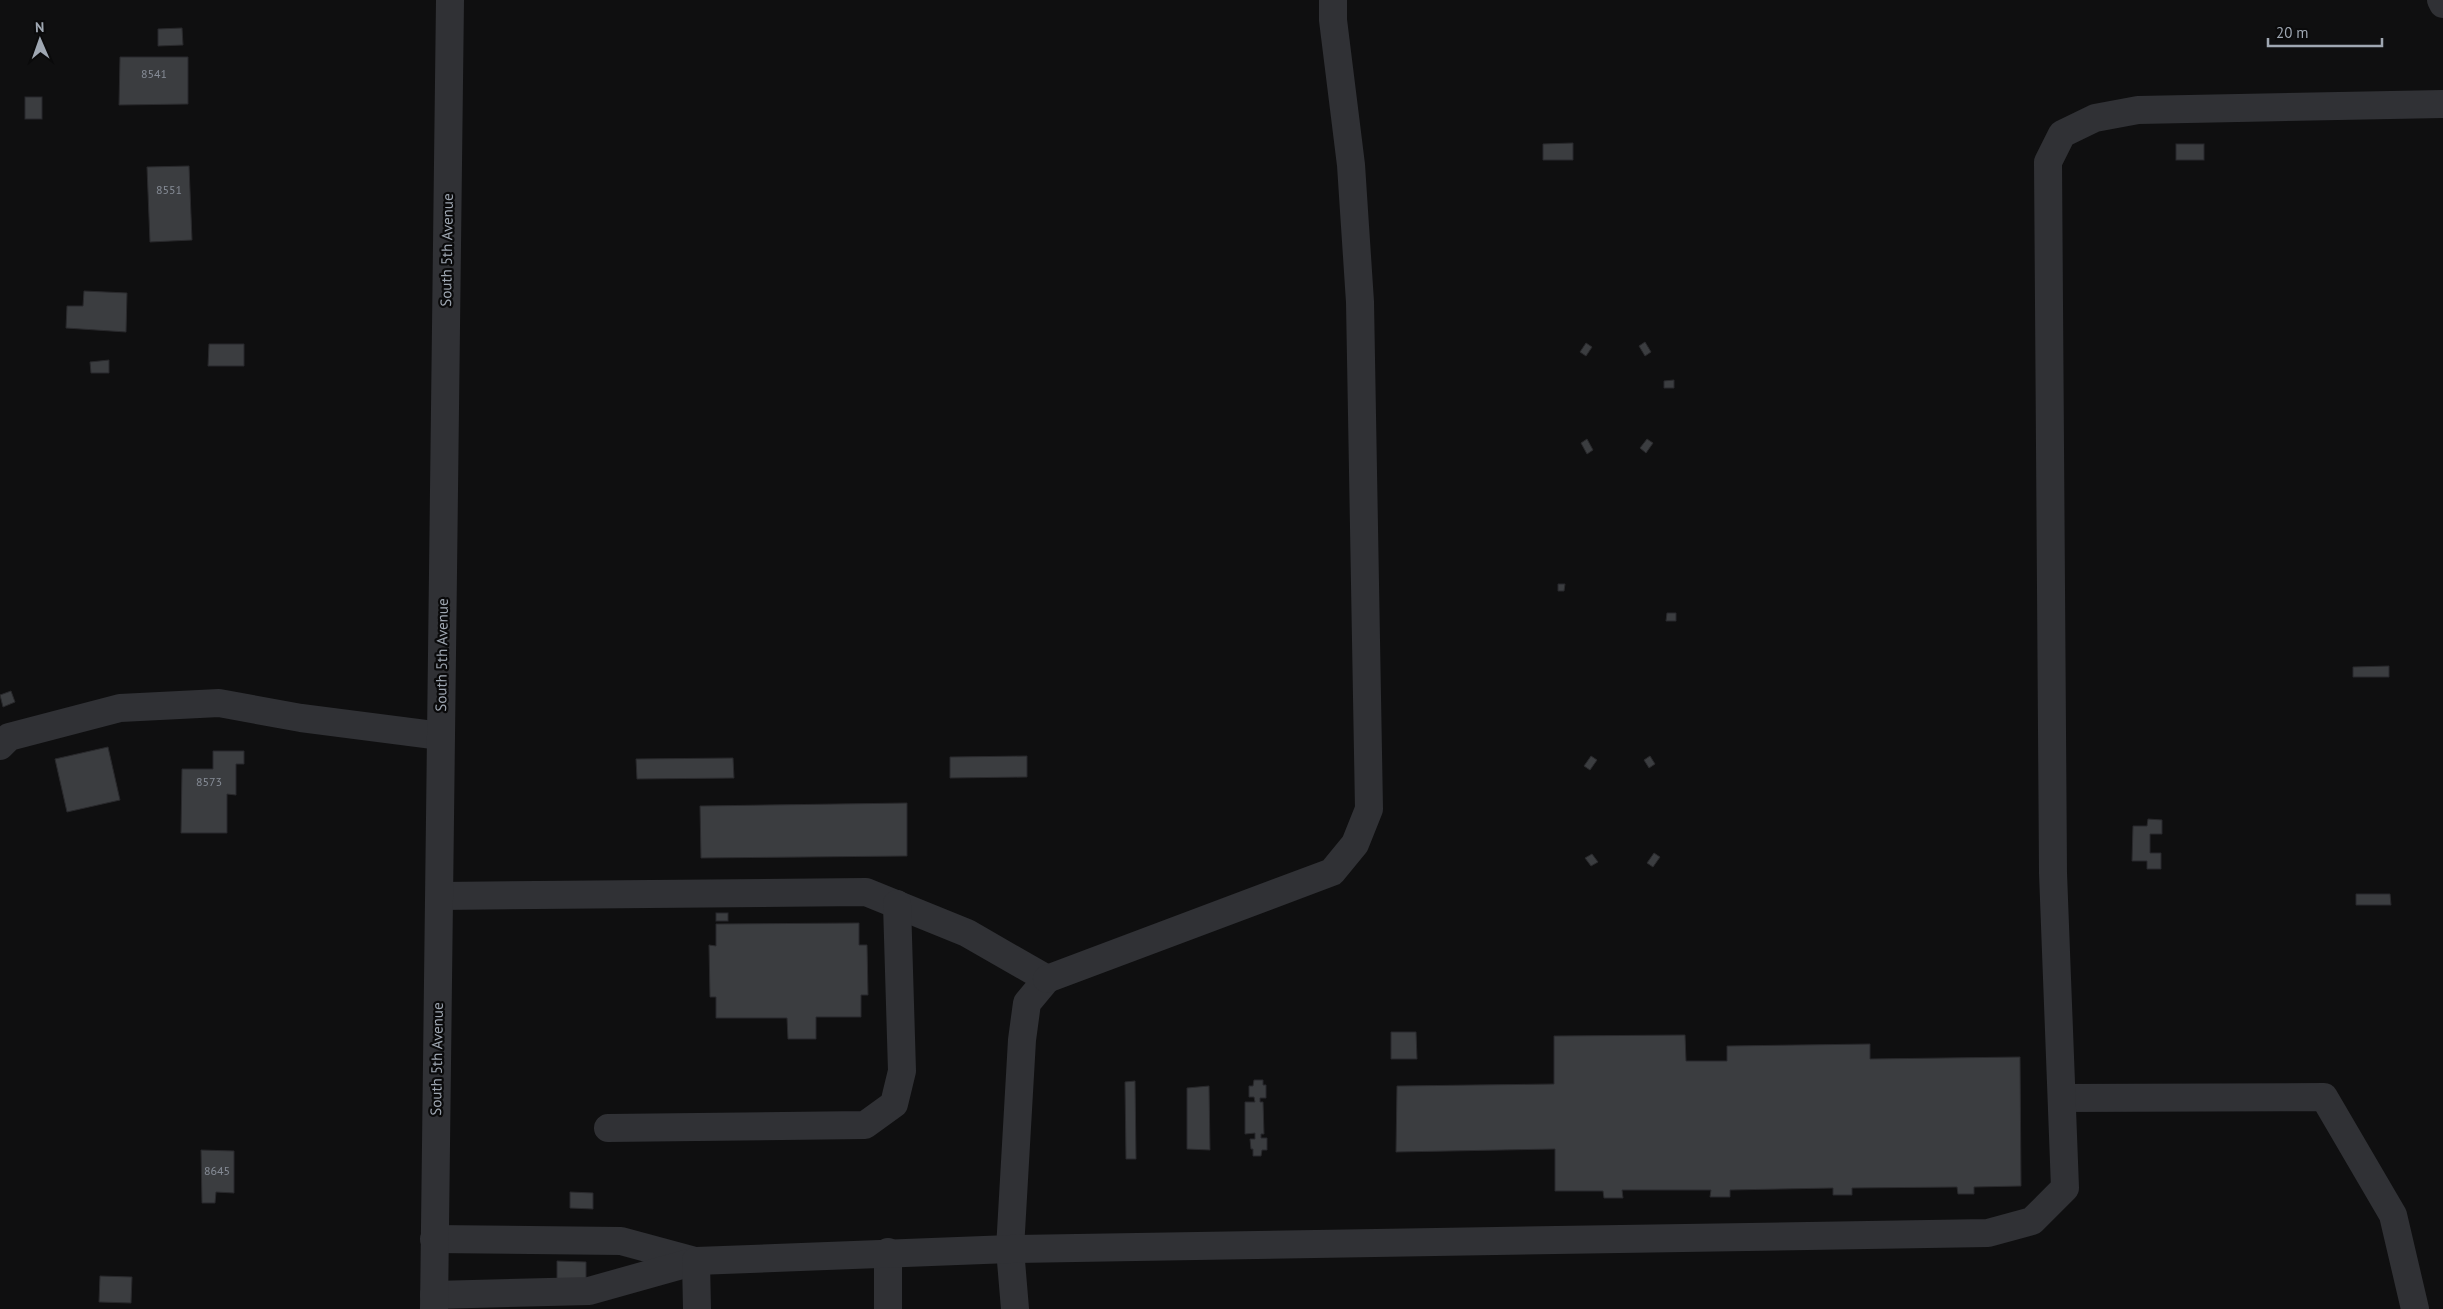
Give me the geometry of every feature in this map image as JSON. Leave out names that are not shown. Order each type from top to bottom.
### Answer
[{"type":"street","name":"South 5th Avenue","points":[[434,1302],[450,0]]},
{"type":"street","points":[[1015,1309],[1010,1249],[1023,1030],[1027,1003],[1047,979],[1332,872],[1355,844],[1369,809],[1360,302],[1351,165],[1333,20],[1333,0]]},
{"type":"street","points":[[2441,0],[2443,4]]},
{"type":"street","points":[[434,1302],[589,1291],[696,1261],[888,1252],[1010,1249],[1988,1233],[2032,1221],[2065,1188],[2053,873],[2048,162],[2062,134],[2095,118],[2138,110],[2443,104]]},
{"type":"street","points":[[0,746],[9,737],[120,708],[219,703],[301,718],[441,736]]},
{"type":"street","points":[[440,896],[866,892],[967,933],[1047,979]]},
{"type":"street","points":[[608,1128],[865,1126],[894,1104],[902,1071],[897,904]]},
{"type":"street","points":[[2062,1098],[2324,1097],[2393,1215],[2415,1309]]},
{"type":"street","points":[[434,1239],[621,1241],[696,1261]]},
{"type":"street","points":[[888,1252],[888,1309]]},
{"type":"street","points":[[696,1261],[697,1309]]},
{"type":"building","points":[[182,28],[183,45],[158,46],[158,29]]},
{"type":"building","points":[[120,57],[188,57],[188,104],[119,105]]},
{"type":"building","points":[[25,97],[42,97],[42,119],[25,119]]},
{"type":"building","points":[[1573,143],[1573,160],[1543,160],[1543,144]]},
{"type":"building","points":[[2176,144],[2204,144],[2204,160],[2176,160]]},
{"type":"building","points":[[189,166],[192,240],[150,242],[147,167]]},
{"type":"building","points":[[84,291],[127,293],[126,332],[66,328],[67,306],[83,306]]},
{"type":"building","points":[[1645,342],[1651,352],[1645,356],[1639,346]]},
{"type":"building","points":[[1586,343],[1592,347],[1586,356],[1580,352]]},
{"type":"building","points":[[209,344],[244,344],[244,366],[208,366]]},
{"type":"building","points":[[109,360],[109,373],[91,373],[90,362]]},
{"type":"building","points":[[1674,380],[1674,388],[1664,388],[1664,381]]},
{"type":"building","points":[[1587,439],[1593,450],[1587,454],[1581,443]]},
{"type":"building","points":[[1647,439],[1653,443],[1646,453],[1640,448]]},
{"type":"building","points":[[1558,584],[1565,584],[1564,591],[1558,591]]},
{"type":"building","points":[[1667,613],[1676,613],[1676,621],[1666,621]]},
{"type":"building","points":[[2389,666],[2389,677],[2353,677],[2353,667]]},
{"type":"building","points":[[11,691],[15,702],[3,707],[0,695]]},
{"type":"building","points":[[108,747],[120,800],[67,812],[55,759]]},
{"type":"building","points":[[213,751],[244,751],[244,764],[236,764],[236,795],[227,794],[227,833],[181,833],[182,769],[213,769]]},
{"type":"building","points":[[1027,756],[1027,777],[950,778],[950,757]]},
{"type":"building","points":[[1591,756],[1597,760],[1590,770],[1584,766]]},
{"type":"building","points":[[1650,756],[1655,764],[1649,768],[1644,760]]},
{"type":"building","points":[[733,758],[734,778],[637,779],[636,759]]},
{"type":"building","points":[[907,803],[907,856],[701,858],[700,806]]},
{"type":"building","points":[[2148,819],[2162,820],[2162,834],[2150,834],[2150,853],[2161,853],[2161,869],[2147,869],[2147,861],[2132,861],[2133,826],[2147,826]]},
{"type":"building","points":[[1654,853],[1660,857],[1653,867],[1647,863]]},
{"type":"building","points":[[1592,854],[1598,862],[1591,866],[1585,858]]},
{"type":"building","points":[[2356,894],[2390,894],[2391,905],[2356,905]]},
{"type":"building","points":[[716,913],[728,913],[728,921],[716,921]]},
{"type":"building","points":[[859,923],[859,945],[867,945],[868,995],[861,995],[861,1017],[816,1017],[816,1039],[788,1039],[787,1018],[716,1018],[716,997],[710,997],[709,945],[716,946],[716,924]]},
{"type":"building","points":[[1391,1032],[1416,1032],[1417,1059],[1391,1059]]},
{"type":"building","points":[[1685,1035],[1686,1061],[1727,1061],[1727,1046],[1870,1044],[1870,1059],[2020,1057],[2021,1186],[1974,1187],[1974,1194],[1958,1194],[1957,1187],[1852,1188],[1852,1195],[1833,1195],[1833,1188],[1730,1190],[1730,1197],[1710,1197],[1711,1190],[1622,1190],[1623,1198],[1604,1198],[1603,1191],[1555,1191],[1555,1149],[1396,1152],[1397,1086],[1554,1084],[1554,1036]]},
{"type":"building","points":[[1254,1080],[1263,1080],[1263,1085],[1266,1085],[1266,1098],[1260,1098],[1260,1102],[1263,1102],[1264,1134],[1261,1134],[1261,1138],[1267,1138],[1267,1150],[1262,1150],[1261,1156],[1253,1156],[1253,1149],[1251,1149],[1250,1139],[1255,1139],[1255,1133],[1245,1134],[1245,1102],[1255,1102],[1254,1097],[1249,1097],[1249,1086],[1253,1086]]},
{"type":"building","points":[[1135,1081],[1136,1159],[1126,1159],[1125,1082]]},
{"type":"building","points":[[1209,1086],[1210,1150],[1187,1149],[1187,1088]]},
{"type":"building","points":[[201,1150],[234,1151],[234,1193],[216,1192],[215,1203],[202,1203]]},
{"type":"building","points":[[570,1192],[593,1193],[593,1209],[570,1208]]},
{"type":"building","points":[[557,1261],[586,1262],[586,1281],[557,1281]]},
{"type":"building","points":[[100,1276],[132,1277],[131,1303],[99,1302]]}]
